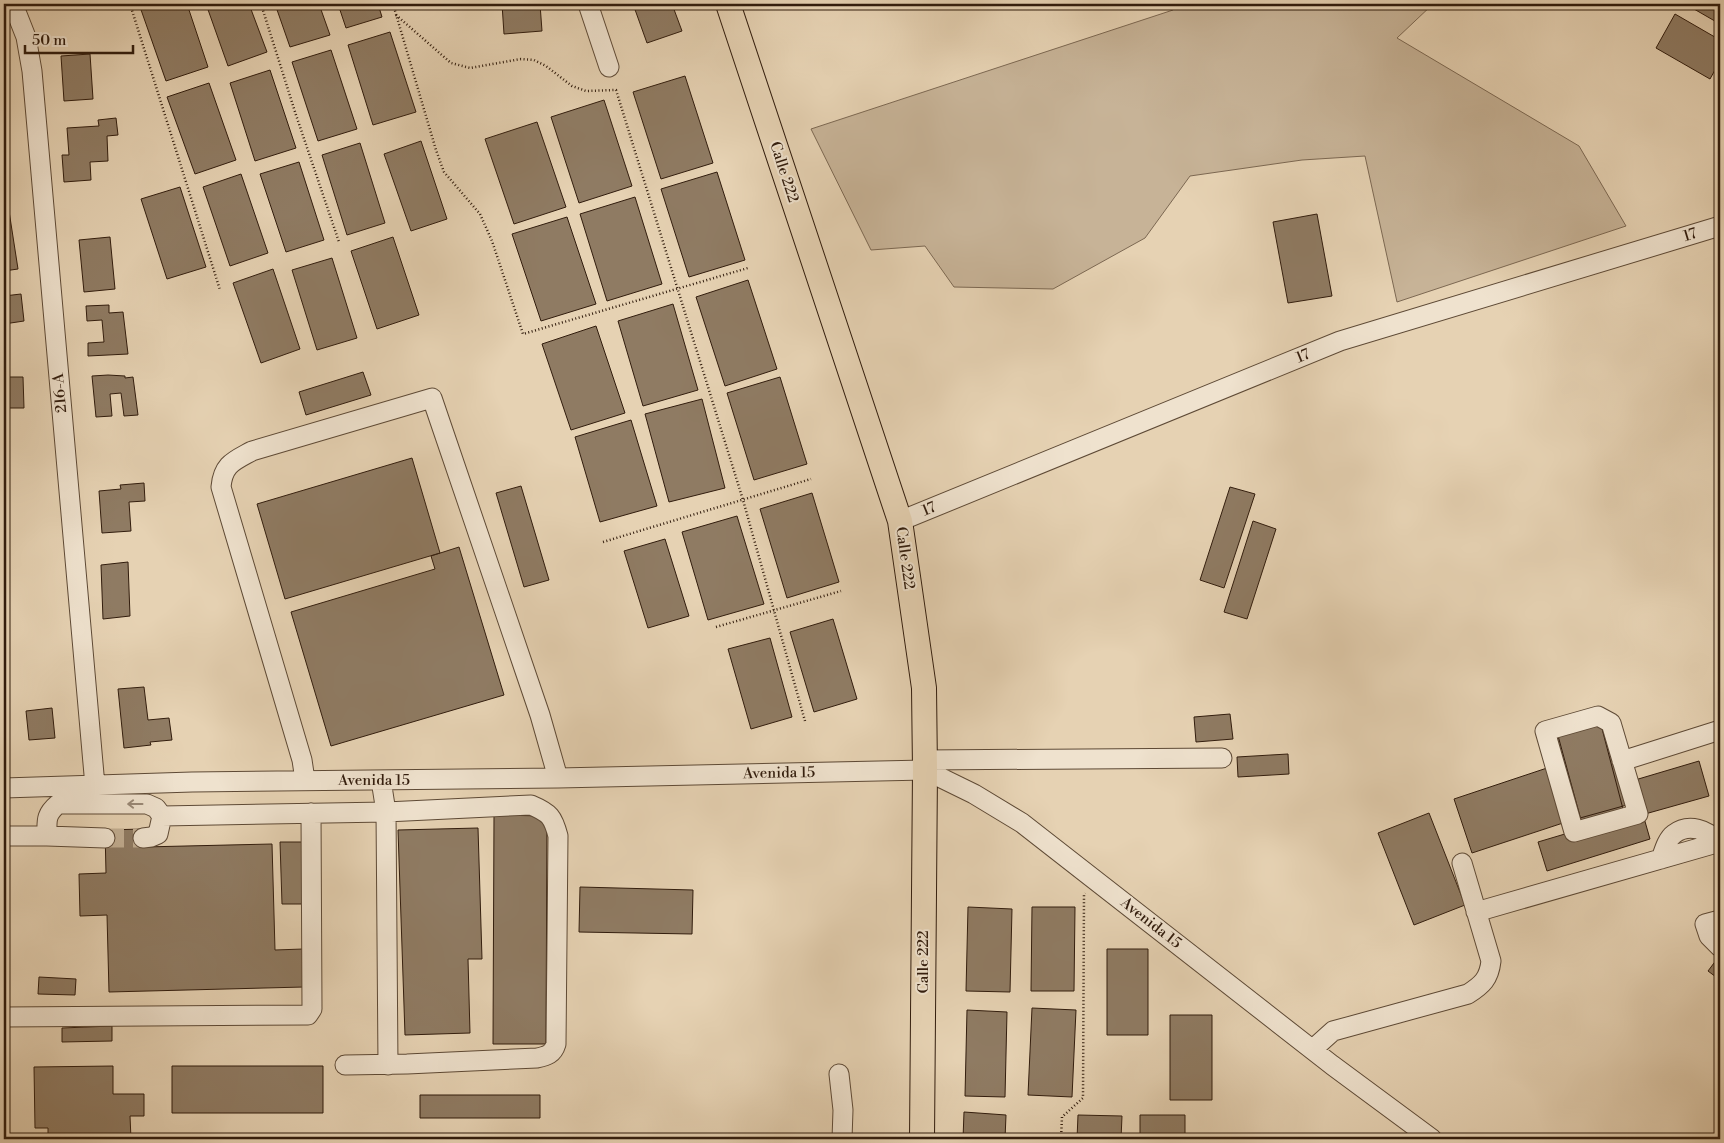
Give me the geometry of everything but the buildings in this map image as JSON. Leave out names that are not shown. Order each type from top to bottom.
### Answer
[{"type":"main road","name":"Calle 222","points":[[728,4],[900,521],[924,688],[922,1139]]},
{"type":"street","name":"216-A","points":[[13,4],[26,37],[32,72],[95,786]]},
{"type":"street","points":[[588,4],[609,67]]},
{"type":"street","name":"17","points":[[900,521],[1340,341],[1720,226]]},
{"type":"street","points":[[305,780],[302,760],[221,487],[222,476],[229,463],[252,451],[432,398],[540,715],[558,778]]},
{"type":"street","points":[[1598,716],[1611,723],[1622,761],[1638,814],[1574,832],[1545,731],[1598,716]]},
{"type":"street","points":[[1622,761],[1720,730]]},
{"type":"street","points":[[925,765],[1222,758]]},
{"type":"street","name":"Avenida 15","points":[[4,788],[305,780],[558,778],[925,765],[1022,823],[1432,1139]]},
{"type":"street","points":[[381,780],[386,812],[388,1065]]},
{"type":"street","points":[[47,836],[47,818],[50,810],[58,804],[147,804],[156,808],[162,816],[158,834],[151,838],[143,838]]},
{"type":"street","points":[[162,816],[386,812],[531,805],[545,811],[554,820],[558,836],[556,1044],[554,1051],[537,1058],[388,1065],[345,1065]]},
{"type":"street","points":[[4,1017],[308,1015],[312,1009],[311,813]]},
{"type":"street","points":[[4,836],[105,838]]},
{"type":"street","points":[[1476,912],[1719,843]]},
{"type":"street","points":[[1313,1049],[1333,1031],[1468,994],[1482,985],[1490,972],[1490,961],[1462,863]]},
{"type":"street","points":[[1720,920],[1706,924],[1709,936],[1720,947]]},
{"type":"street","points":[[839,1074],[843,1110],[842,1139]]},
{"type":"path","points":[[130,4],[220,290]]},
{"type":"path","points":[[261,4],[339,242]]},
{"type":"path","points":[[393,4],[444,172],[480,214],[492,241],[523,334],[748,268]]},
{"type":"path","points":[[396,15],[451,63],[470,68],[521,59],[534,60],[546,66],[572,86],[586,91],[616,90],[743,500],[805,721]]},
{"type":"path","points":[[603,542],[811,479]]},
{"type":"path","points":[[716,627],[841,591]]},
{"type":"path","points":[[1062,1139],[1062,1117],[1083,1098],[1084,895],[1094,879]]},
{"type":"shaded area","points":[[1171,4],[1433,4],[1397,38],[1579,146],[1626,226],[1397,302],[1365,156],[1302,160],[1190,176],[1145,238],[1053,289],[954,287],[925,246],[871,250],[811,129],[1173,10]]},
{"type":"tunnel","points":[[105,838],[143,838]]}]
